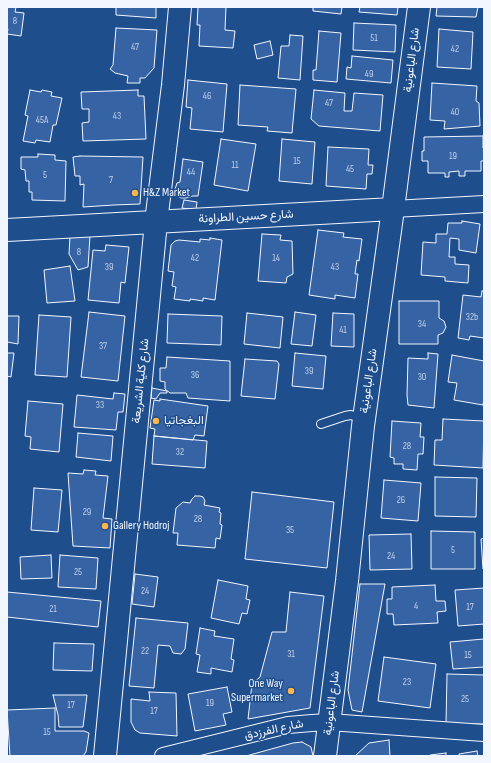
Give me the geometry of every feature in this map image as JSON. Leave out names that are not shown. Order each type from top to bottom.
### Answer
[{"type":"street","name":"شارع كلية الشريعة","points":[[104,756],[160,181],[173,85],[180,7]]},
{"type":"street","name":"شارع الباعونية","points":[[325,756],[346,589],[363,426],[393,209],[418,7]]},
{"type":"street","name":"شارع حسين الطراونة","points":[[7,230],[484,204]]},
{"type":"street","name":"شارع الفرزدق","points":[[163,756],[288,725],[329,722],[484,733]]},
{"type":"lane","points":[[321,424],[351,415],[358,418],[363,426]]},
{"type":"building","points":[[7,7],[16,7],[15,12],[24,13],[21,36],[7,34]]},
{"type":"building","points":[[116,7],[156,7],[156,18],[116,15]]},
{"type":"building","points":[[198,7],[226,7],[225,30],[235,31],[233,48],[199,46],[200,25],[197,25]]},
{"type":"building","points":[[313,7],[342,7],[341,14],[313,11]]},
{"type":"building","points":[[360,7],[398,7],[397,15],[359,12]]},
{"type":"building","points":[[437,7],[478,7],[476,17],[436,16]]},
{"type":"building","points":[[354,23],[396,25],[395,52],[353,50]]},
{"type":"building","points":[[116,28],[157,30],[154,68],[145,78],[140,78],[140,83],[127,83],[128,76],[115,73],[110,69],[113,65]]},
{"type":"building","points":[[439,29],[473,32],[471,69],[437,67]]},
{"type":"building","points":[[319,31],[341,33],[337,82],[313,80],[313,70],[316,70]]},
{"type":"building","points":[[290,35],[303,36],[300,80],[278,78],[281,46],[289,46]]},
{"type":"building","points":[[270,41],[273,55],[257,59],[254,45]]},
{"type":"building","points":[[352,56],[393,60],[391,83],[346,79],[347,67],[351,68]]},
{"type":"building","points":[[188,80],[227,84],[223,132],[190,129],[192,108],[186,107]]},
{"type":"building","points":[[432,83],[477,86],[476,101],[479,103],[480,126],[444,129],[445,121],[430,120]]},
{"type":"building","points":[[240,85],[296,89],[292,133],[267,131],[268,127],[238,125]]},
{"type":"building","points":[[30,90],[52,92],[51,96],[62,98],[56,125],[53,125],[50,142],[36,140],[35,143],[23,141],[28,116],[25,115]]},
{"type":"building","points":[[138,90],[138,96],[144,96],[146,139],[83,141],[82,123],[89,122],[89,109],[82,109],[81,92]]},
{"type":"building","points":[[314,90],[345,93],[344,111],[352,111],[354,93],[383,95],[380,131],[319,126],[311,119]]},
{"type":"building","points":[[483,136],[484,161],[481,161],[481,171],[465,171],[465,176],[459,176],[459,171],[449,172],[449,177],[445,177],[445,173],[428,173],[428,161],[422,161],[424,137]]},
{"type":"building","points":[[221,139],[256,144],[248,191],[214,185]]},
{"type":"building","points":[[282,139],[315,142],[312,184],[279,181]]},
{"type":"building","points":[[328,147],[369,149],[368,165],[373,165],[372,174],[367,174],[366,189],[326,186]]},
{"type":"building","points":[[38,154],[55,155],[55,160],[66,161],[65,201],[32,200],[32,192],[29,192],[29,181],[26,181],[25,170],[21,169],[21,157],[38,157]]},
{"type":"building","points":[[73,157],[143,157],[140,204],[83,207],[84,184],[80,185],[80,176],[75,176]]},
{"type":"building","points":[[183,159],[203,162],[198,196],[181,198],[176,195],[175,189],[177,183],[180,182]]},
{"type":"building","points":[[184,200],[197,202],[196,210],[182,208]]},
{"type":"building","points":[[462,221],[480,224],[476,253],[459,250],[459,239],[450,238],[449,257],[455,257],[455,264],[469,265],[468,283],[445,281],[445,277],[421,275],[423,242],[436,243],[436,234],[447,234],[448,223],[462,223]]},
{"type":"building","points":[[318,230],[344,233],[343,237],[362,239],[359,261],[357,260],[355,274],[358,274],[355,298],[335,295],[335,299],[309,295]]},
{"type":"building","points":[[262,234],[281,235],[280,240],[292,241],[293,274],[287,277],[286,283],[258,281]]},
{"type":"building","points":[[70,236],[90,236],[88,267],[78,270],[69,254]]},
{"type":"building","points":[[210,238],[222,240],[215,300],[203,298],[203,301],[174,299],[176,287],[172,286],[174,272],[168,271],[171,245],[175,241],[179,240],[200,242],[200,239],[210,240]]},
{"type":"building","points":[[106,245],[129,247],[125,283],[121,282],[119,303],[88,300],[93,250],[105,251]]},
{"type":"building","points":[[70,266],[75,301],[47,303],[44,270]]},
{"type":"building","points":[[482,291],[484,291],[484,338],[470,336],[469,340],[458,338],[463,295],[481,297]]},
{"type":"building","points":[[399,301],[439,301],[439,318],[444,321],[446,327],[443,333],[438,335],[438,344],[399,344]]},
{"type":"building","points":[[89,312],[125,316],[118,381],[81,377]]},
{"type":"building","points":[[295,312],[316,315],[312,346],[291,344]]},
{"type":"building","points":[[247,313],[283,317],[280,348],[244,344]]},
{"type":"building","points":[[333,313],[354,314],[354,347],[331,346]]},
{"type":"building","points":[[168,314],[222,316],[221,345],[167,343]]},
{"type":"building","points":[[39,315],[71,317],[67,377],[35,375]]},
{"type":"building","points":[[7,316],[19,316],[18,344],[7,342]]},
{"type":"building","points":[[7,353],[14,353],[11,377],[7,376]]},
{"type":"building","points":[[295,353],[326,356],[323,389],[292,386]]},
{"type":"building","points":[[428,353],[438,354],[434,408],[408,405],[408,358],[428,359]]},
{"type":"building","points":[[452,355],[484,361],[483,405],[454,400],[457,383],[448,382]]},
{"type":"building","points":[[167,357],[230,361],[230,401],[188,398],[186,393],[170,393],[165,389],[165,382],[160,381],[160,368],[166,368]]},
{"type":"building","points":[[245,359],[277,361],[279,364],[275,399],[241,396]]},
{"type":"building","points":[[152,388],[167,391],[167,393],[160,393],[156,399],[151,398]]},
{"type":"building","points":[[114,393],[125,394],[123,412],[118,412],[116,430],[74,427],[77,395],[113,399]]},
{"type":"building","points":[[160,399],[208,406],[204,436],[195,435],[193,440],[154,436],[155,429],[150,428],[154,400],[160,401]]},
{"type":"building","points":[[28,401],[63,404],[59,452],[30,449],[31,437],[25,436]]},
{"type":"building","points":[[443,419],[484,421],[483,468],[434,465],[435,440],[442,440]]},
{"type":"building","points":[[392,421],[421,423],[420,437],[424,437],[423,454],[418,454],[417,470],[403,469],[403,464],[394,464],[394,458],[390,457]]},
{"type":"building","points":[[78,433],[113,436],[111,461],[76,457]]},
{"type":"building","points":[[154,436],[207,441],[205,468],[152,464]]},
{"type":"building","points":[[84,470],[96,471],[95,475],[108,476],[103,518],[112,519],[110,548],[73,546],[68,473],[83,474]]},
{"type":"building","points":[[435,477],[477,478],[476,517],[435,516]]},
{"type":"building","points":[[384,480],[421,483],[418,521],[381,518]]},
{"type":"building","points":[[34,488],[62,490],[58,532],[31,530]]},
{"type":"building","points":[[252,492],[334,502],[327,568],[245,559]]},
{"type":"building","points":[[195,496],[203,497],[205,501],[204,505],[220,508],[220,524],[222,525],[220,539],[216,538],[215,548],[177,545],[178,533],[173,533],[176,508],[183,502],[190,503]]},
{"type":"building","points":[[431,531],[475,532],[475,569],[431,569]]},
{"type":"building","points":[[411,534],[412,569],[370,570],[369,535]]},
{"type":"building","points":[[484,538],[484,569],[483,569],[481,539]]},
{"type":"building","points":[[51,555],[52,578],[21,579],[20,557]]},
{"type":"building","points":[[60,555],[98,558],[96,589],[58,587]]},
{"type":"building","points":[[135,574],[158,577],[154,607],[132,604]]},
{"type":"building","points":[[218,580],[248,586],[246,599],[250,600],[247,614],[242,613],[239,624],[211,618]]},
{"type":"building","points":[[360,584],[385,584],[362,712],[352,710],[348,690]]},
{"type":"building","points":[[435,585],[436,601],[445,601],[446,611],[437,612],[438,623],[394,625],[393,614],[387,614],[387,599],[392,599],[392,587]]},
{"type":"building","points":[[484,588],[484,624],[458,626],[455,590]]},
{"type":"building","points":[[7,592],[101,601],[98,627],[7,617]]},
{"type":"building","points":[[290,592],[324,596],[310,708],[248,719],[252,684],[260,677],[272,632],[286,632]]},
{"type":"building","points":[[136,618],[188,623],[185,649],[181,654],[173,653],[170,646],[158,645],[154,688],[129,686]]},
{"type":"building","points":[[200,628],[215,631],[214,636],[234,639],[231,659],[234,660],[232,672],[211,668],[211,674],[197,672],[200,655],[196,654]]},
{"type":"building","points":[[484,639],[484,667],[453,669],[450,642]]},
{"type":"building","points":[[54,643],[94,644],[92,671],[53,670]]},
{"type":"building","points":[[384,657],[436,664],[430,708],[378,701]]},
{"type":"building","points":[[447,674],[484,675],[484,724],[446,724]]},
{"type":"building","points":[[227,687],[232,712],[223,714],[226,725],[195,731],[188,694]]},
{"type":"building","points":[[149,692],[176,693],[177,736],[140,733],[135,730],[131,722],[131,699],[150,701]]},
{"type":"building","points":[[53,695],[87,695],[83,727],[59,727],[58,715]]},
{"type":"building","points":[[55,708],[55,731],[84,731],[89,733],[86,752],[83,756],[10,756],[7,710]]},
{"type":"building","points":[[389,740],[390,756],[355,756],[369,743]]},
{"type":"building","points":[[302,742],[311,747],[313,756],[246,756],[293,743]]},
{"type":"building","points":[[477,751],[478,756],[459,756],[459,754]]},
{"type":"building","points":[[446,753],[446,756],[430,756],[430,755]]},
{"type":"place","name":"H&Z Market","points":[[135,193]]},
{"type":"place","name":"البغجاتيا","points":[[156,421]]},
{"type":"place","name":"Gallery Hodroj","points":[[105,526]]},
{"type":"place","name":"One Way Supermarket","points":[[291,691]]}]
